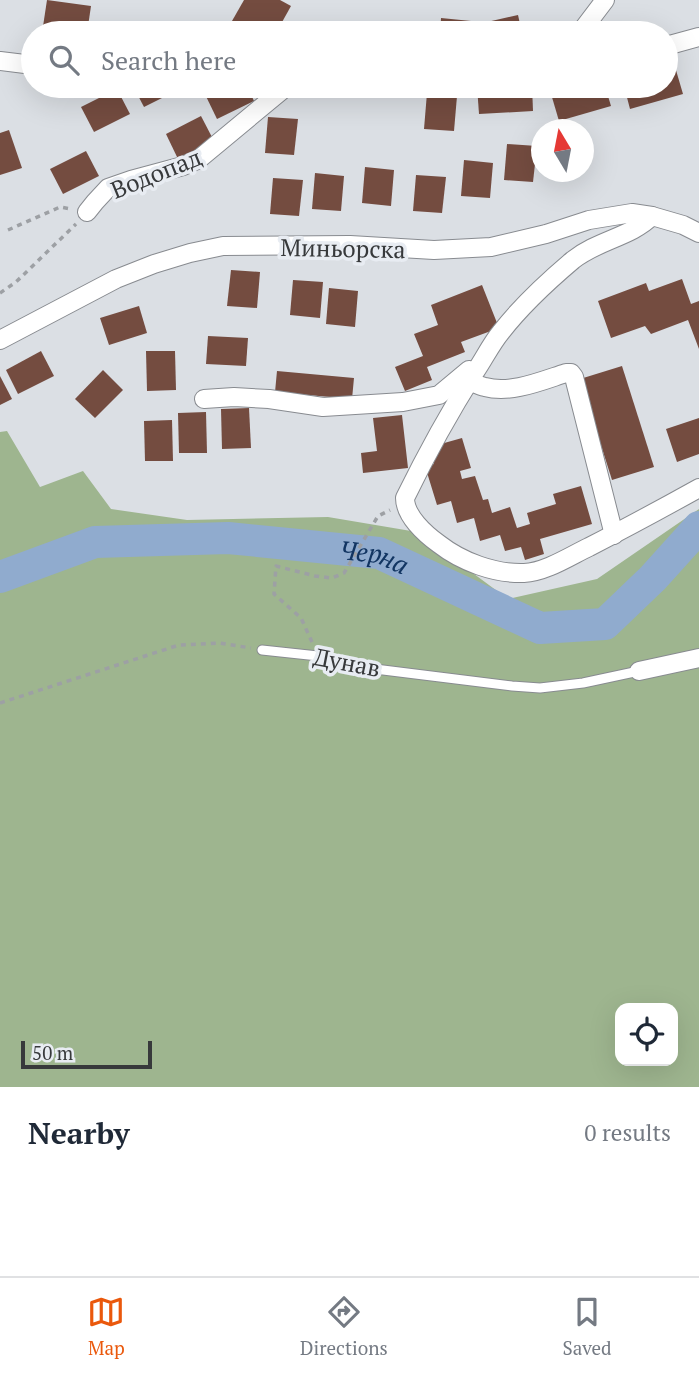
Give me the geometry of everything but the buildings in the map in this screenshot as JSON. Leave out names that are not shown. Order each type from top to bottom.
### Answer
[{"type":"street","points":[[589,21],[605,0]]},
{"type":"street","points":[[678,43],[699,37]]},
{"type":"street","points":[[0,61],[21,64]]},
{"type":"street","name":"Водопад","points":[[87,212],[108,188],[199,159],[273,98]]},
{"type":"street","name":"Миньорска","points":[[0,340],[116,279],[166,260],[223,246],[350,246],[434,250],[491,247],[589,220],[632,213],[683,225],[699,233]]},
{"type":"street","points":[[652,216],[637,228],[599,243],[575,258],[523,306],[499,334],[428,451],[405,498],[406,509],[431,538],[463,560],[505,573],[528,573],[564,560],[699,488]]},
{"type":"street","points":[[204,399],[269,399],[323,407],[423,399],[439,395],[448,389],[483,359]]},
{"type":"street","points":[[469,381],[485,388],[503,389],[525,386],[570,373],[574,377],[614,535]]},
{"type":"street","name":"Дунав","points":[[639,671],[699,658]]},
{"type":"lane","name":"Дунав","points":[[262,650],[318,656],[367,668],[540,688],[583,683],[639,671]]},
{"type":"path","points":[[8,230],[60,207],[87,212]]},
{"type":"path","name":"Водопад","points":[[0,293],[40,261],[87,212]]},
{"type":"path","points":[[318,656],[300,618],[274,594],[276,566],[332,578],[344,573],[378,516]]},
{"type":"path","points":[[0,703],[179,645],[219,643],[262,650]]},
{"type":"green space","points":[[7,431],[40,487],[83,471],[111,509],[187,520],[328,517],[417,532],[508,599],[597,579],[699,509],[699,1087],[0,1087],[0,432]]},
{"type":"waterway","name":"Черна","points":[[0,577],[95,542],[228,538],[379,553],[540,628],[605,624],[653,578],[699,527]]}]
